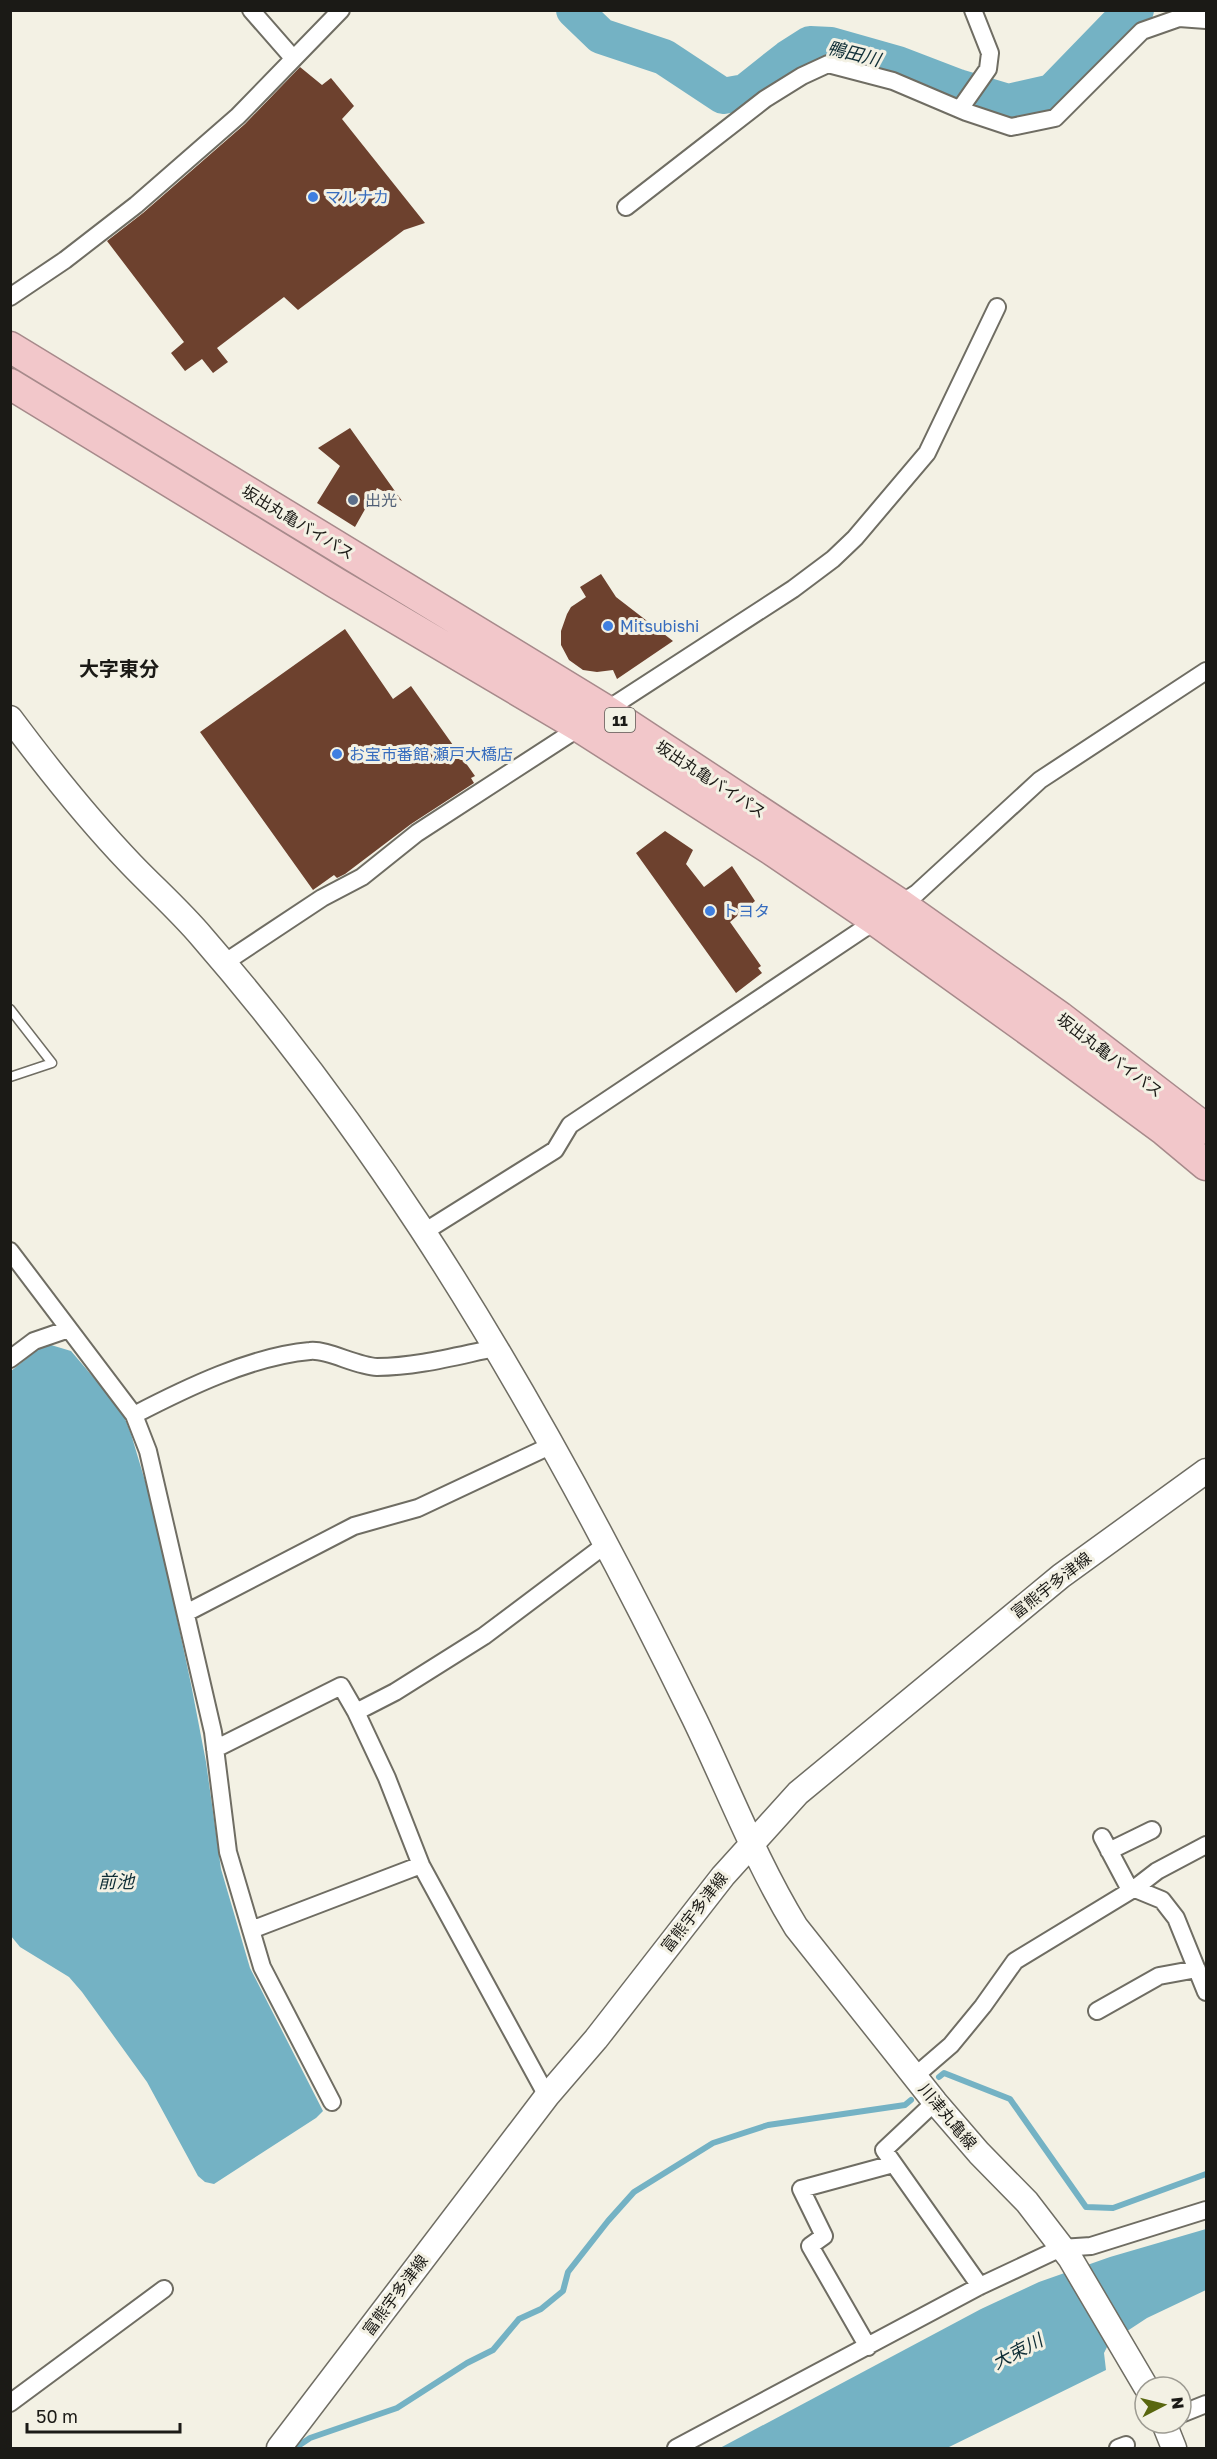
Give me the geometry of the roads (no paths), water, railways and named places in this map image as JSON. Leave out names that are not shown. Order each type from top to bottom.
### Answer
[{"type":"highway","name":"坂出丸亀バイパス","points":[[10,346],[607,711],[900,904],[1060,1017],[1206,1129]]},
{"type":"highway","name":"坂出丸亀バイパス","points":[[10,384],[336,583],[580,727],[775,852],[875,920],[1061,1054],[1164,1130],[1206,1165]]},
{"type":"main road","name":"川津丸亀線","points":[[13,727],[129,862],[200,933],[316,1076],[424,1232],[552,1445],[694,1718],[750,1843],[796,1927],[935,2102],[979,2153],[1027,2202],[1066,2253],[1139,2375]]},
{"type":"main road","name":"富熊宇多津線","points":[[279,2448],[547,2096],[596,2039],[750,1843],[798,1793],[1051,1583],[1206,1471]]},
{"type":"street","points":[[251,10],[293,58]]},
{"type":"street","points":[[10,297],[65,260],[136,205],[238,116],[341,10]]},
{"type":"street","points":[[960,109],[987,69],[990,53],[973,10]]},
{"type":"street","points":[[626,207],[765,99],[802,76],[828,64],[894,81],[960,109],[1011,127],[1055,118],[1142,31],[1179,18],[1197,16]]},
{"type":"street","points":[[224,963],[322,897],[363,877],[417,833],[607,711],[624,697],[794,590],[834,559],[855,538],[927,453],[997,307]]},
{"type":"street","points":[[424,1232],[555,1150],[570,1125],[917,893],[1040,780],[1206,671]]},
{"type":"street","points":[[10,1251],[134,1415],[148,1451],[215,1749],[228,1852],[262,1968],[332,2102]]},
{"type":"street","points":[[10,1359],[34,1341],[69,1329]]},
{"type":"street","points":[[134,1415],[180,1391],[286,1354],[314,1350],[345,1361],[375,1367],[420,1363],[495,1348]]},
{"type":"street","points":[[186,1613],[354,1526],[418,1508],[552,1445]]},
{"type":"street","points":[[356,1712],[395,1692],[484,1636],[605,1545]]},
{"type":"street","points":[[215,1749],[341,1686],[383,1768],[421,1864],[547,2096]]},
{"type":"street","points":[[1152,1830],[1106,1844],[1128,1886],[1162,1900],[1176,1918],[1206,1992]]},
{"type":"street","points":[[915,2076],[951,2045],[983,2006],[1015,1960],[1135,1888],[1157,1871],[1206,1845]]},
{"type":"street","points":[[251,1930],[421,1864]]},
{"type":"street","points":[[1097,2011],[1159,1976],[1197,1969]]},
{"type":"street","points":[[935,2102],[884,2150],[980,2286]]},
{"type":"street","points":[[868,2347],[810,2246],[824,2236],[801,2190],[893,2164]]},
{"type":"street","points":[[676,2448],[980,2286],[1066,2253],[1206,2210]]},
{"type":"street","points":[[10,2403],[164,2289]]},
{"type":"lane","points":[[10,1009],[52,1063],[10,1077]]},
{"type":"water","name":"前池","points":[[51,1345],[71,1351],[122,1411],[131,1434],[154,1511],[191,1684],[206,1762],[221,1869],[250,1968],[323,2111],[316,2118],[214,2184],[205,2182],[198,2176],[147,2082],[82,1992],[69,1977],[20,1947],[11,1936],[11,1371],[40,1348]]},
{"type":"water","name":"大束川","points":[[1206,2229],[1206,2290],[1147,2318],[1109,2343],[1104,2353],[1106,2370],[947,2448],[720,2448],[981,2309],[1039,2282],[1110,2257]]},
{"type":"waterway","name":"鴨田川","points":[[574,10],[601,36],[664,57],[723,96],[745,92],[788,58],[810,44],[831,45],[898,64],[958,87],[1008,102],[1052,92],[1116,26],[1136,10]]},
{"type":"waterway","points":[[939,2077],[944,2073],[1010,2099],[1086,2207],[1113,2208],[1206,2174]]},
{"type":"waterway","points":[[295,2448],[310,2438],[397,2408],[467,2363],[493,2350],[519,2319],[541,2309],[563,2291],[568,2272],[634,2192],[713,2143],[768,2125],[905,2105],[911,2100]]},
{"type":"place","name":"マルナカ","points":[[313,197]]},
{"type":"place","name":"出光","points":[[353,500]]},
{"type":"place","name":"Mitsubishi","points":[[608,626]]},
{"type":"place","name":"お宝市番館 瀬戸大橋店","points":[[337,754]]},
{"type":"place","name":"トヨタ","points":[[710,911]]},
{"type":"district","name":"大字東分","points":[[119,668]]}]
